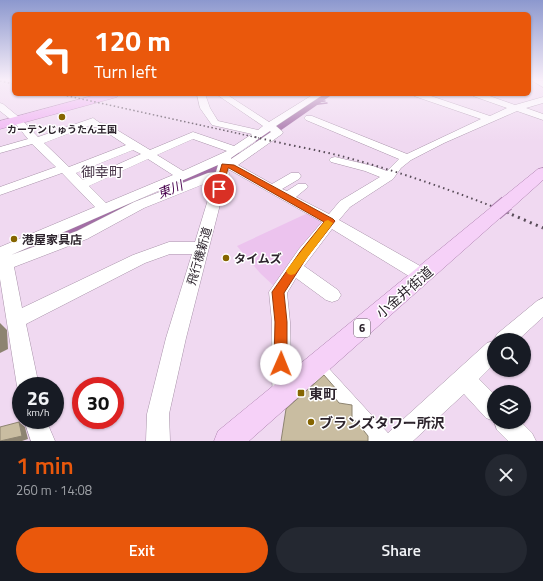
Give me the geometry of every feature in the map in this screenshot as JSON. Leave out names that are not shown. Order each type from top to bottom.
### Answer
[{"type":"highway","points":[[0,125],[89,101]]},
{"type":"main road","name":"小金井街道","points":[[228,441],[543,172]]},
{"type":"street","points":[[203,101],[205,108],[214,123],[260,133]]},
{"type":"street","points":[[3,257],[105,209],[183,176],[226,162],[233,163],[278,133],[273,128],[229,101]]},
{"type":"street","points":[[3,257],[82,235],[139,205],[212,176],[260,133],[273,128],[311,101]]},
{"type":"street","points":[[439,101],[490,119]]},
{"type":"street","points":[[495,101],[543,117]]},
{"type":"street","points":[[284,394],[281,364],[281,322],[278,292],[294,267],[330,221],[345,204],[389,176],[397,166],[407,158],[440,141],[490,119],[540,101]]},
{"type":"street","points":[[0,106],[17,120],[35,141],[105,209]]},
{"type":"street","points":[[309,118],[407,158]]},
{"type":"street","points":[[0,150],[35,141],[93,121],[97,125],[103,126],[150,154],[183,176]]},
{"type":"street","points":[[82,185],[195,135],[231,166],[330,221],[422,276]]},
{"type":"street","points":[[0,191],[66,170],[135,145]]},
{"type":"street","points":[[335,160],[369,168],[389,176]]},
{"type":"street","name":"飛行機新道","points":[[158,441],[158,414],[176,338],[226,162]]},
{"type":"street","points":[[272,189],[295,176]]},
{"type":"street","points":[[287,197],[302,188]]},
{"type":"street","points":[[16,320],[145,257],[169,248],[202,248]]},
{"type":"street","points":[[3,257],[26,377]]},
{"type":"street","points":[[294,267],[332,295]]},
{"type":"street","points":[[512,333],[543,306]]},
{"type":"street","points":[[396,441],[487,357]]},
{"type":"street","points":[[315,368],[379,441]]},
{"type":"street","points":[[464,379],[487,403]]},
{"type":"street","points":[[38,429],[43,441]]},
{"type":"street","points":[[512,429],[524,441]]},
{"type":"shaded area","points":[[310,212],[327,221],[276,288],[260,273],[237,246]]},
{"type":"building","points":[[324,375],[337,390],[332,394],[339,403],[352,405],[352,420],[356,421],[368,436],[368,441],[281,441],[286,409]]},
{"type":"building","points":[[12,424],[12,429],[20,429],[22,436],[0,441],[0,427]]},
{"type":"waterway","name":"東川","points":[[260,139],[318,101]]},
{"type":"waterway","name":"東川","points":[[315,102],[325,101]]},
{"type":"waterway","name":"東川","points":[[310,105],[327,103]]},
{"type":"waterway","name":"東川","points":[[184,183],[201,176],[236,156]]},
{"type":"waterway","name":"東川","points":[[6,257],[85,227],[137,202]]},
{"type":"railway","points":[[89,101],[259,138]]},
{"type":"railway","points":[[255,137],[341,156],[384,168],[447,189],[509,213]]},
{"type":"railway","points":[[506,212],[543,228]]},
{"type":"slow traffic","points":[[291,271],[328,223]]},
{"type":"place","name":"カーテンじゅうたん王国","points":[[62,117]]},
{"type":"place","name":"港屋家具店","points":[[14,239]]},
{"type":"place","name":"タイムズ","points":[[226,258]]},
{"type":"place","name":"東町","points":[[301,393]]},
{"type":"place","name":"ブランズタワー所沢","points":[[311,422]]},
{"type":"district","name":"御幸町","points":[[102,171]]},
{"type":"route","points":[[219,189],[225,166],[231,166],[330,221],[303,255],[278,292],[281,322],[281,364]]}]
